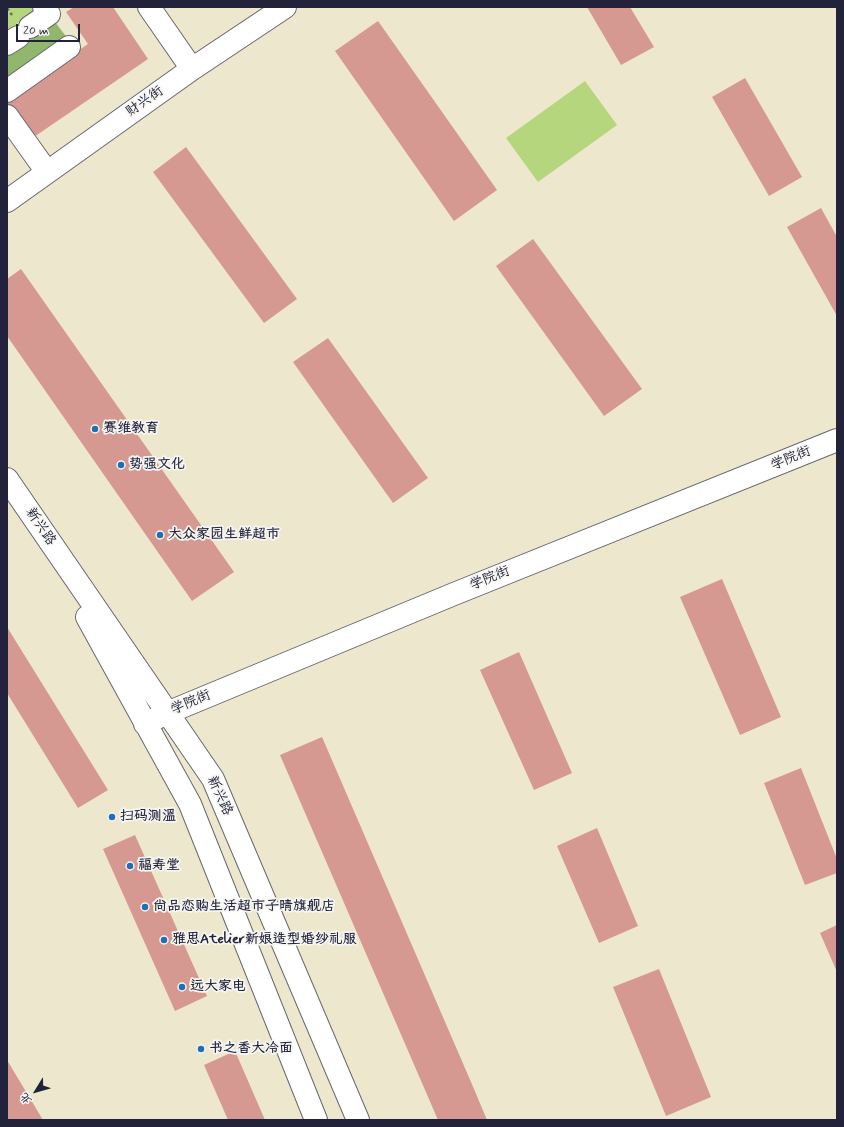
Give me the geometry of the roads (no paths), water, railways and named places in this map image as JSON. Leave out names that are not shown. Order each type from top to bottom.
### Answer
[{"type":"street","points":[[19,36],[49,14],[44,7]]},
{"type":"street","points":[[149,7],[192,69]]},
{"type":"street","name":"财兴街","points":[[7,201],[192,69],[285,7]]},
{"type":"street","points":[[7,91],[69,47]]},
{"type":"street","points":[[7,116],[47,172]]},
{"type":"street","name":"学院街","points":[[145,724],[167,713],[454,594],[837,440]]},
{"type":"street","name":"新兴路","points":[[7,479],[213,779],[358,1120]]},
{"type":"street","name":"新兴路","points":[[24,504],[190,804],[316,1120]]},
{"type":"place","name":"赛维教育","points":[[95,429]]},
{"type":"place","name":"势强文化","points":[[121,465]]},
{"type":"place","name":"大众家园生鲜超市","points":[[160,535]]},
{"type":"place","name":"扫码测温","points":[[112,817]]},
{"type":"place","name":"福寿堂","points":[[130,866]]},
{"type":"place","name":"尚品恋购生活超市子晴旗舰店","points":[[145,907]]},
{"type":"place","name":"雅思Atelier新娘造型婚纱礼服","points":[[164,940]]},
{"type":"place","name":"远大家电","points":[[182,987]]},
{"type":"place","name":"书之香大冷面","points":[[201,1049]]}]
